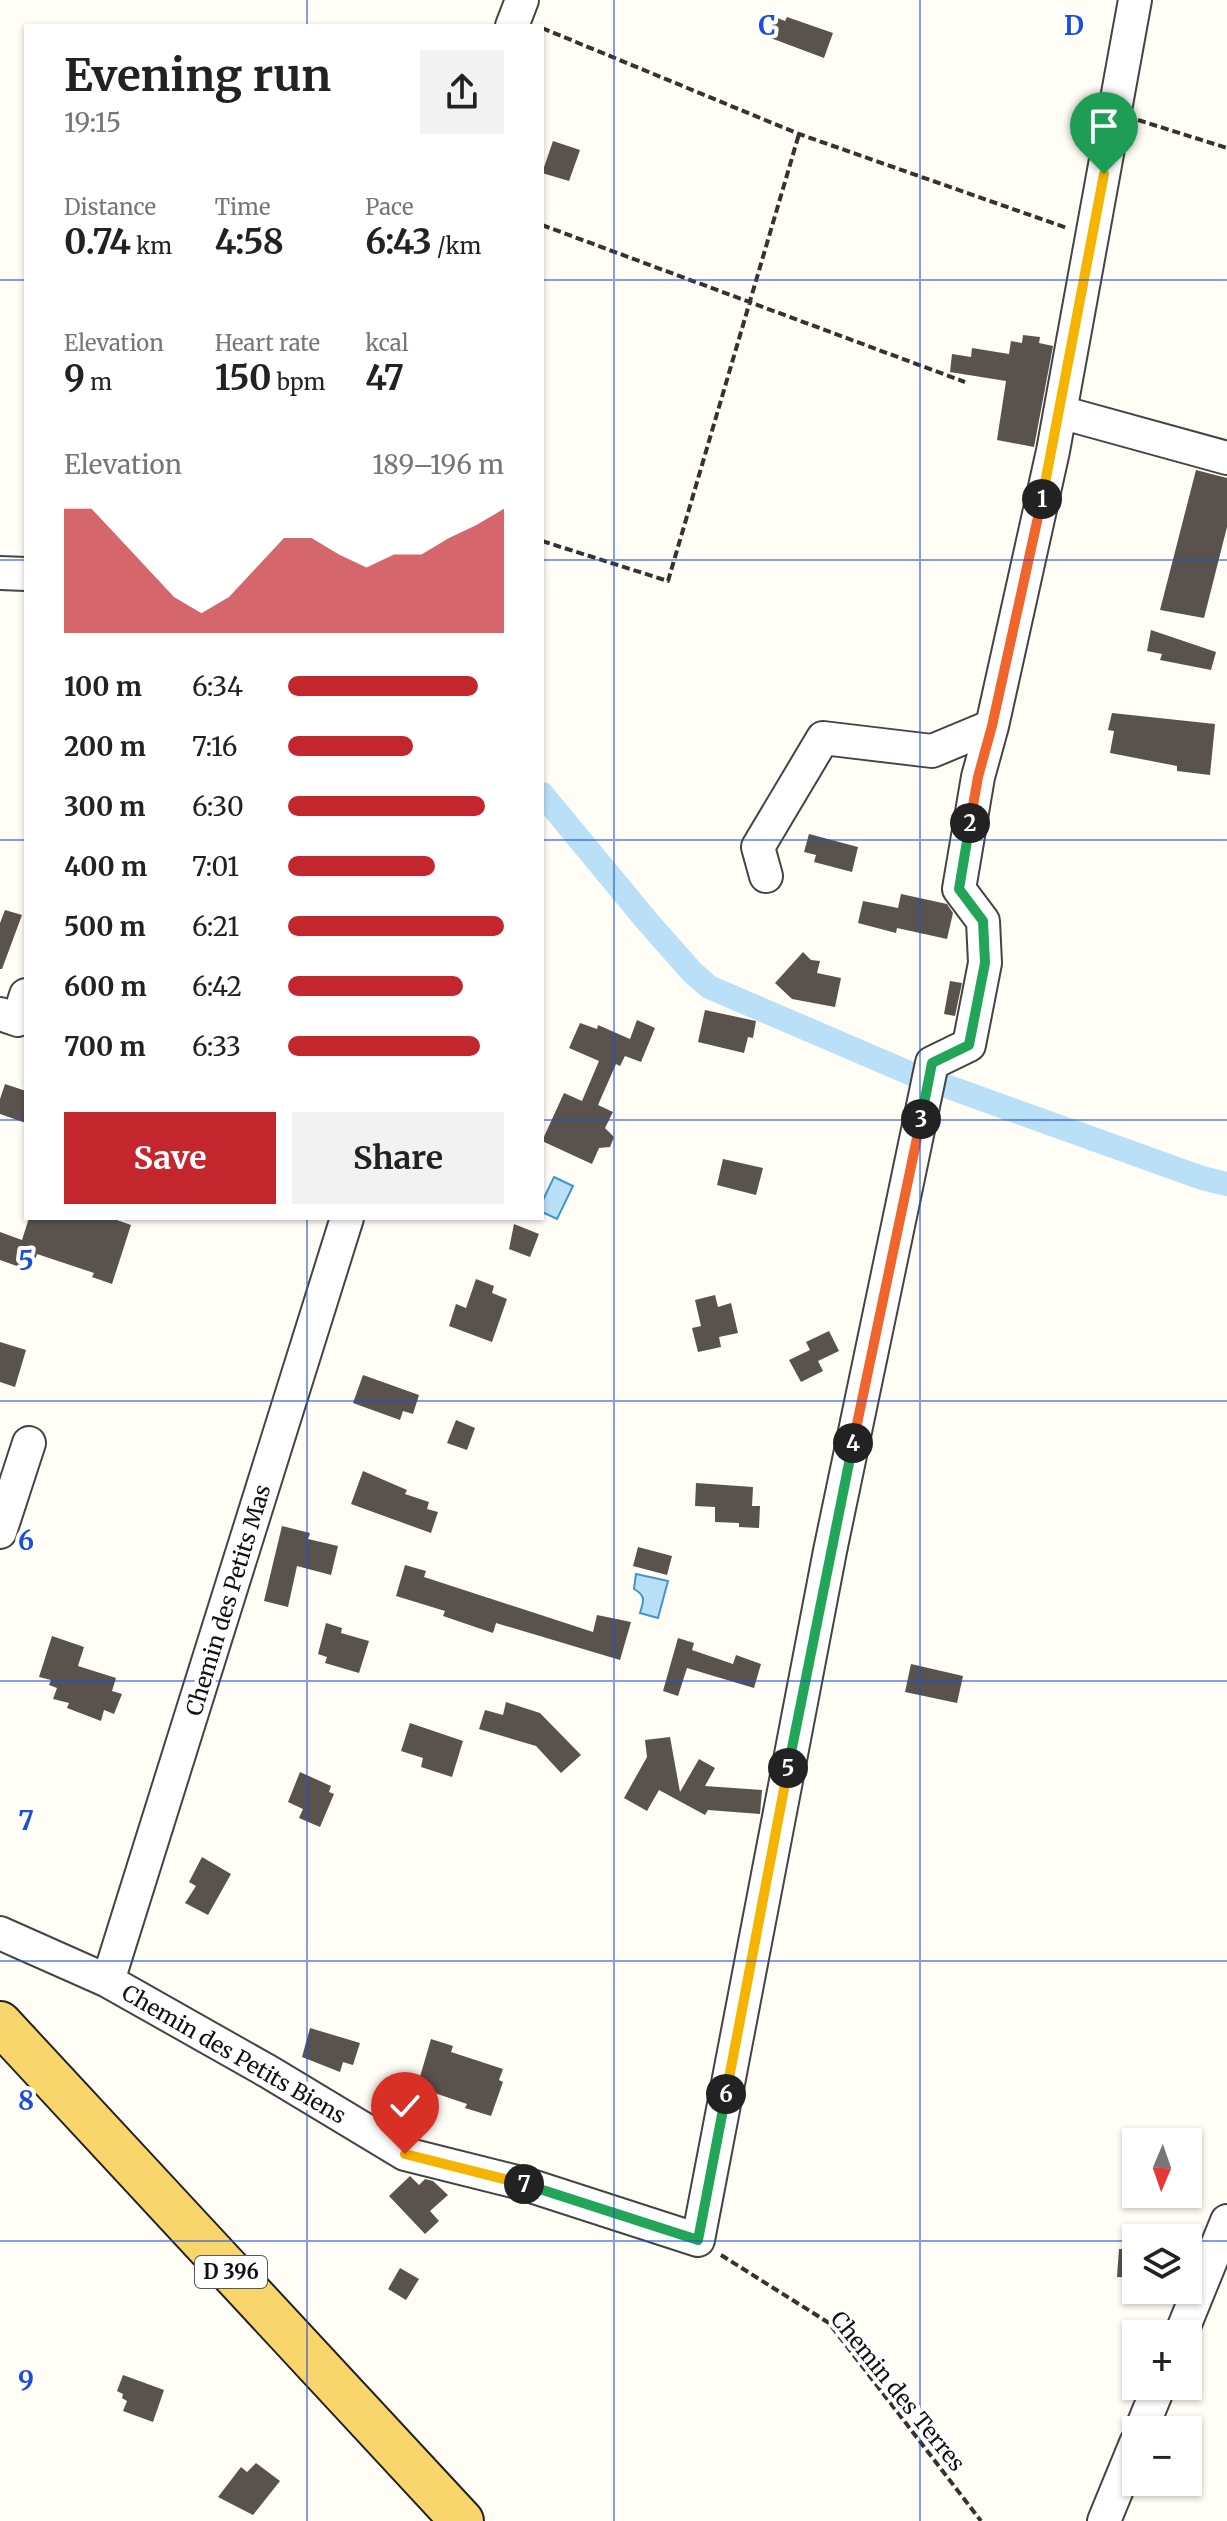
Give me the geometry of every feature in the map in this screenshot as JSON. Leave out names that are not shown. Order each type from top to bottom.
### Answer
[{"type":"main road","name":"D 396","points":[[0,2023],[443,2513]]},
{"type":"street","points":[[513,24],[522,0]]},
{"type":"street","points":[[698,2240],[830,1551],[932,1063],[969,1045],[985,963],[983,921],[959,889],[978,777],[992,726],[1060,412],[1135,0]]},
{"type":"street","points":[[1060,412],[1227,458]]},
{"type":"street","points":[[0,573],[24,574]]},
{"type":"street","points":[[766,876],[758,847],[823,738],[932,751],[992,726]]},
{"type":"street","points":[[0,1014],[18,1020],[24,1001]]},
{"type":"street","name":"Chemin des Petits Mas","points":[[108,1981],[346,1220]]},
{"type":"street","points":[[0,1532],[29,1443]]},
{"type":"street","name":"Chemin des Petits Biens","points":[[0,1933],[108,1981],[269,2072],[405,2154],[525,2184],[698,2240]]},
{"type":"street","points":[[1187,2320],[1227,2221]]},
{"type":"street","points":[[1104,2521],[1122,2477]]},
{"type":"path","points":[[544,29],[799,134],[1092,237]]},
{"type":"path","points":[[1117,111],[1148,124],[1227,148]]},
{"type":"path","points":[[544,542],[668,581],[799,134]]},
{"type":"path","points":[[544,226],[965,382]]},
{"type":"path","name":"Chemin des Terres","points":[[698,2240],[829,2323],[981,2521]]},
{"type":"water","points":[[554,1177],[573,1186],[557,1219],[544,1213],[544,1198]]},
{"type":"water","points":[[636,1574],[668,1581],[658,1618],[640,1613],[643,1599],[634,1589]]},
{"type":"building","points":[[775,17],[785,21],[787,17],[833,33],[824,58],[768,37]]},
{"type":"building","points":[[553,141],[580,150],[569,181],[544,174]]},
{"type":"building","points":[[1023,335],[1040,337],[1039,343],[1053,346],[1034,447],[997,440],[1006,381],[950,372],[952,354],[971,357],[972,348],[1009,354],[1011,341],[1022,343]]},
{"type":"building","points":[[1196,470],[1227,478],[1227,527],[1204,618],[1160,610]]},
{"type":"building","points":[[1151,630],[1216,652],[1211,670],[1160,660],[1162,654],[1147,651]]},
{"type":"building","points":[[1112,713],[1215,724],[1210,775],[1177,771],[1177,766],[1110,753],[1114,731],[1108,730]]},
{"type":"building","points":[[809,834],[858,847],[852,872],[814,862],[816,855],[804,852]]},
{"type":"building","points":[[901,894],[947,904],[953,913],[947,939],[897,928],[896,933],[858,923],[863,901],[898,908]]},
{"type":"building","points":[[5,910],[22,915],[0,969],[0,923]]},
{"type":"building","points":[[803,952],[811,960],[820,961],[817,973],[841,978],[835,1007],[792,999],[775,983]]},
{"type":"building","points":[[950,981],[962,983],[955,1016],[944,1014]]},
{"type":"building","points":[[705,1010],[756,1021],[753,1038],[748,1037],[744,1053],[698,1042]]},
{"type":"building","points":[[637,1020],[655,1028],[641,1062],[625,1056],[620,1066],[616,1064],[598,1105],[613,1112],[605,1128],[614,1137],[610,1147],[599,1148],[592,1164],[544,1142],[564,1093],[582,1101],[599,1061],[569,1048],[580,1023],[597,1029],[598,1025],[630,1039]]},
{"type":"building","points":[[5,1084],[24,1090],[24,1122],[0,1114],[0,1099]]},
{"type":"building","points":[[723,1159],[763,1168],[756,1195],[717,1185]]},
{"type":"building","points":[[28,1220],[117,1220],[131,1225],[112,1284],[92,1277],[94,1273],[37,1254],[31,1271],[0,1260],[0,1232],[22,1240]]},
{"type":"building","points":[[514,1224],[539,1234],[530,1257],[509,1249]]},
{"type":"building","points":[[476,1279],[494,1286],[492,1293],[507,1299],[492,1342],[449,1326],[456,1304],[466,1308]]},
{"type":"building","points":[[715,1295],[718,1307],[731,1303],[738,1333],[719,1337],[721,1347],[698,1352],[692,1328],[701,1326],[695,1300]]},
{"type":"building","points":[[829,1331],[839,1351],[818,1361],[823,1371],[801,1382],[789,1360],[810,1350],[806,1342]]},
{"type":"building","points":[[0,1342],[26,1350],[15,1387],[0,1382]]},
{"type":"building","points":[[363,1375],[419,1395],[413,1414],[403,1411],[400,1420],[353,1403]]},
{"type":"building","points":[[456,1420],[475,1428],[467,1450],[447,1443]]},
{"type":"building","points":[[363,1471],[407,1490],[405,1494],[429,1502],[427,1509],[438,1512],[431,1533],[351,1504]]},
{"type":"building","points":[[696,1483],[753,1487],[752,1506],[760,1506],[759,1528],[715,1522],[715,1507],[695,1506]]},
{"type":"building","points":[[282,1526],[310,1533],[308,1539],[338,1546],[331,1575],[297,1566],[288,1607],[264,1601]]},
{"type":"building","points":[[638,1547],[672,1556],[667,1575],[633,1566]]},
{"type":"building","points":[[405,1565],[426,1571],[424,1577],[593,1632],[597,1615],[631,1622],[620,1660],[496,1623],[493,1633],[443,1616],[445,1611],[396,1596]]},
{"type":"building","points":[[326,1623],[342,1628],[341,1633],[369,1641],[359,1673],[325,1663],[327,1657],[318,1654]]},
{"type":"building","points":[[52,1636],[84,1647],[78,1666],[116,1678],[112,1691],[122,1694],[114,1714],[104,1710],[101,1721],[67,1708],[69,1703],[53,1699],[57,1688],[49,1685],[51,1680],[39,1677]]},
{"type":"building","points":[[678,1638],[694,1643],[692,1650],[733,1664],[736,1655],[761,1664],[754,1688],[687,1668],[678,1696],[663,1691]]},
{"type":"building","points":[[911,1664],[963,1676],[957,1703],[905,1692]]},
{"type":"building","points":[[506,1702],[540,1713],[581,1755],[561,1773],[536,1746],[479,1729],[485,1710],[503,1715]]},
{"type":"building","points":[[410,1723],[463,1741],[452,1777],[421,1767],[423,1758],[401,1751]]},
{"type":"building","points":[[670,1737],[680,1792],[699,1759],[715,1768],[705,1786],[762,1790],[760,1814],[708,1810],[705,1815],[659,1790],[647,1811],[624,1798],[647,1757],[645,1740]]},
{"type":"building","points":[[300,1772],[331,1786],[329,1792],[334,1794],[320,1827],[299,1818],[303,1809],[288,1802]]},
{"type":"building","points":[[202,1857],[231,1874],[208,1915],[185,1903],[196,1886],[189,1882]]},
{"type":"building","points":[[310,2028],[360,2043],[353,2065],[343,2062],[340,2072],[302,2057]]},
{"type":"building","points":[[431,2039],[453,2046],[451,2052],[503,2069],[499,2080],[503,2082],[491,2116],[465,2108],[467,2104],[417,2087]]},
{"type":"building","points":[[410,2176],[419,2185],[425,2179],[433,2181],[448,2195],[430,2211],[439,2221],[425,2234],[389,2196]]},
{"type":"building","points":[[1119,2249],[1122,2249],[1122,2277],[1117,2277]]},
{"type":"building","points":[[400,2268],[419,2279],[406,2300],[388,2289]]},
{"type":"building","points":[[123,2375],[164,2390],[153,2422],[123,2411],[127,2401],[117,2391]]},
{"type":"building","points":[[256,2463],[280,2481],[253,2515],[218,2497],[241,2467],[247,2472]]},
{"type":"waterway","points":[[544,796],[647,921],[709,987],[921,1078]]},
{"type":"waterway","points":[[932,1081],[1202,1178],[1227,1184]]},
{"type":"route","points":[[405,2154],[525,2184],[698,2240],[830,1551],[932,1063],[969,1045],[985,963],[983,921],[959,889],[978,777],[1053,451],[1104,174]]}]
